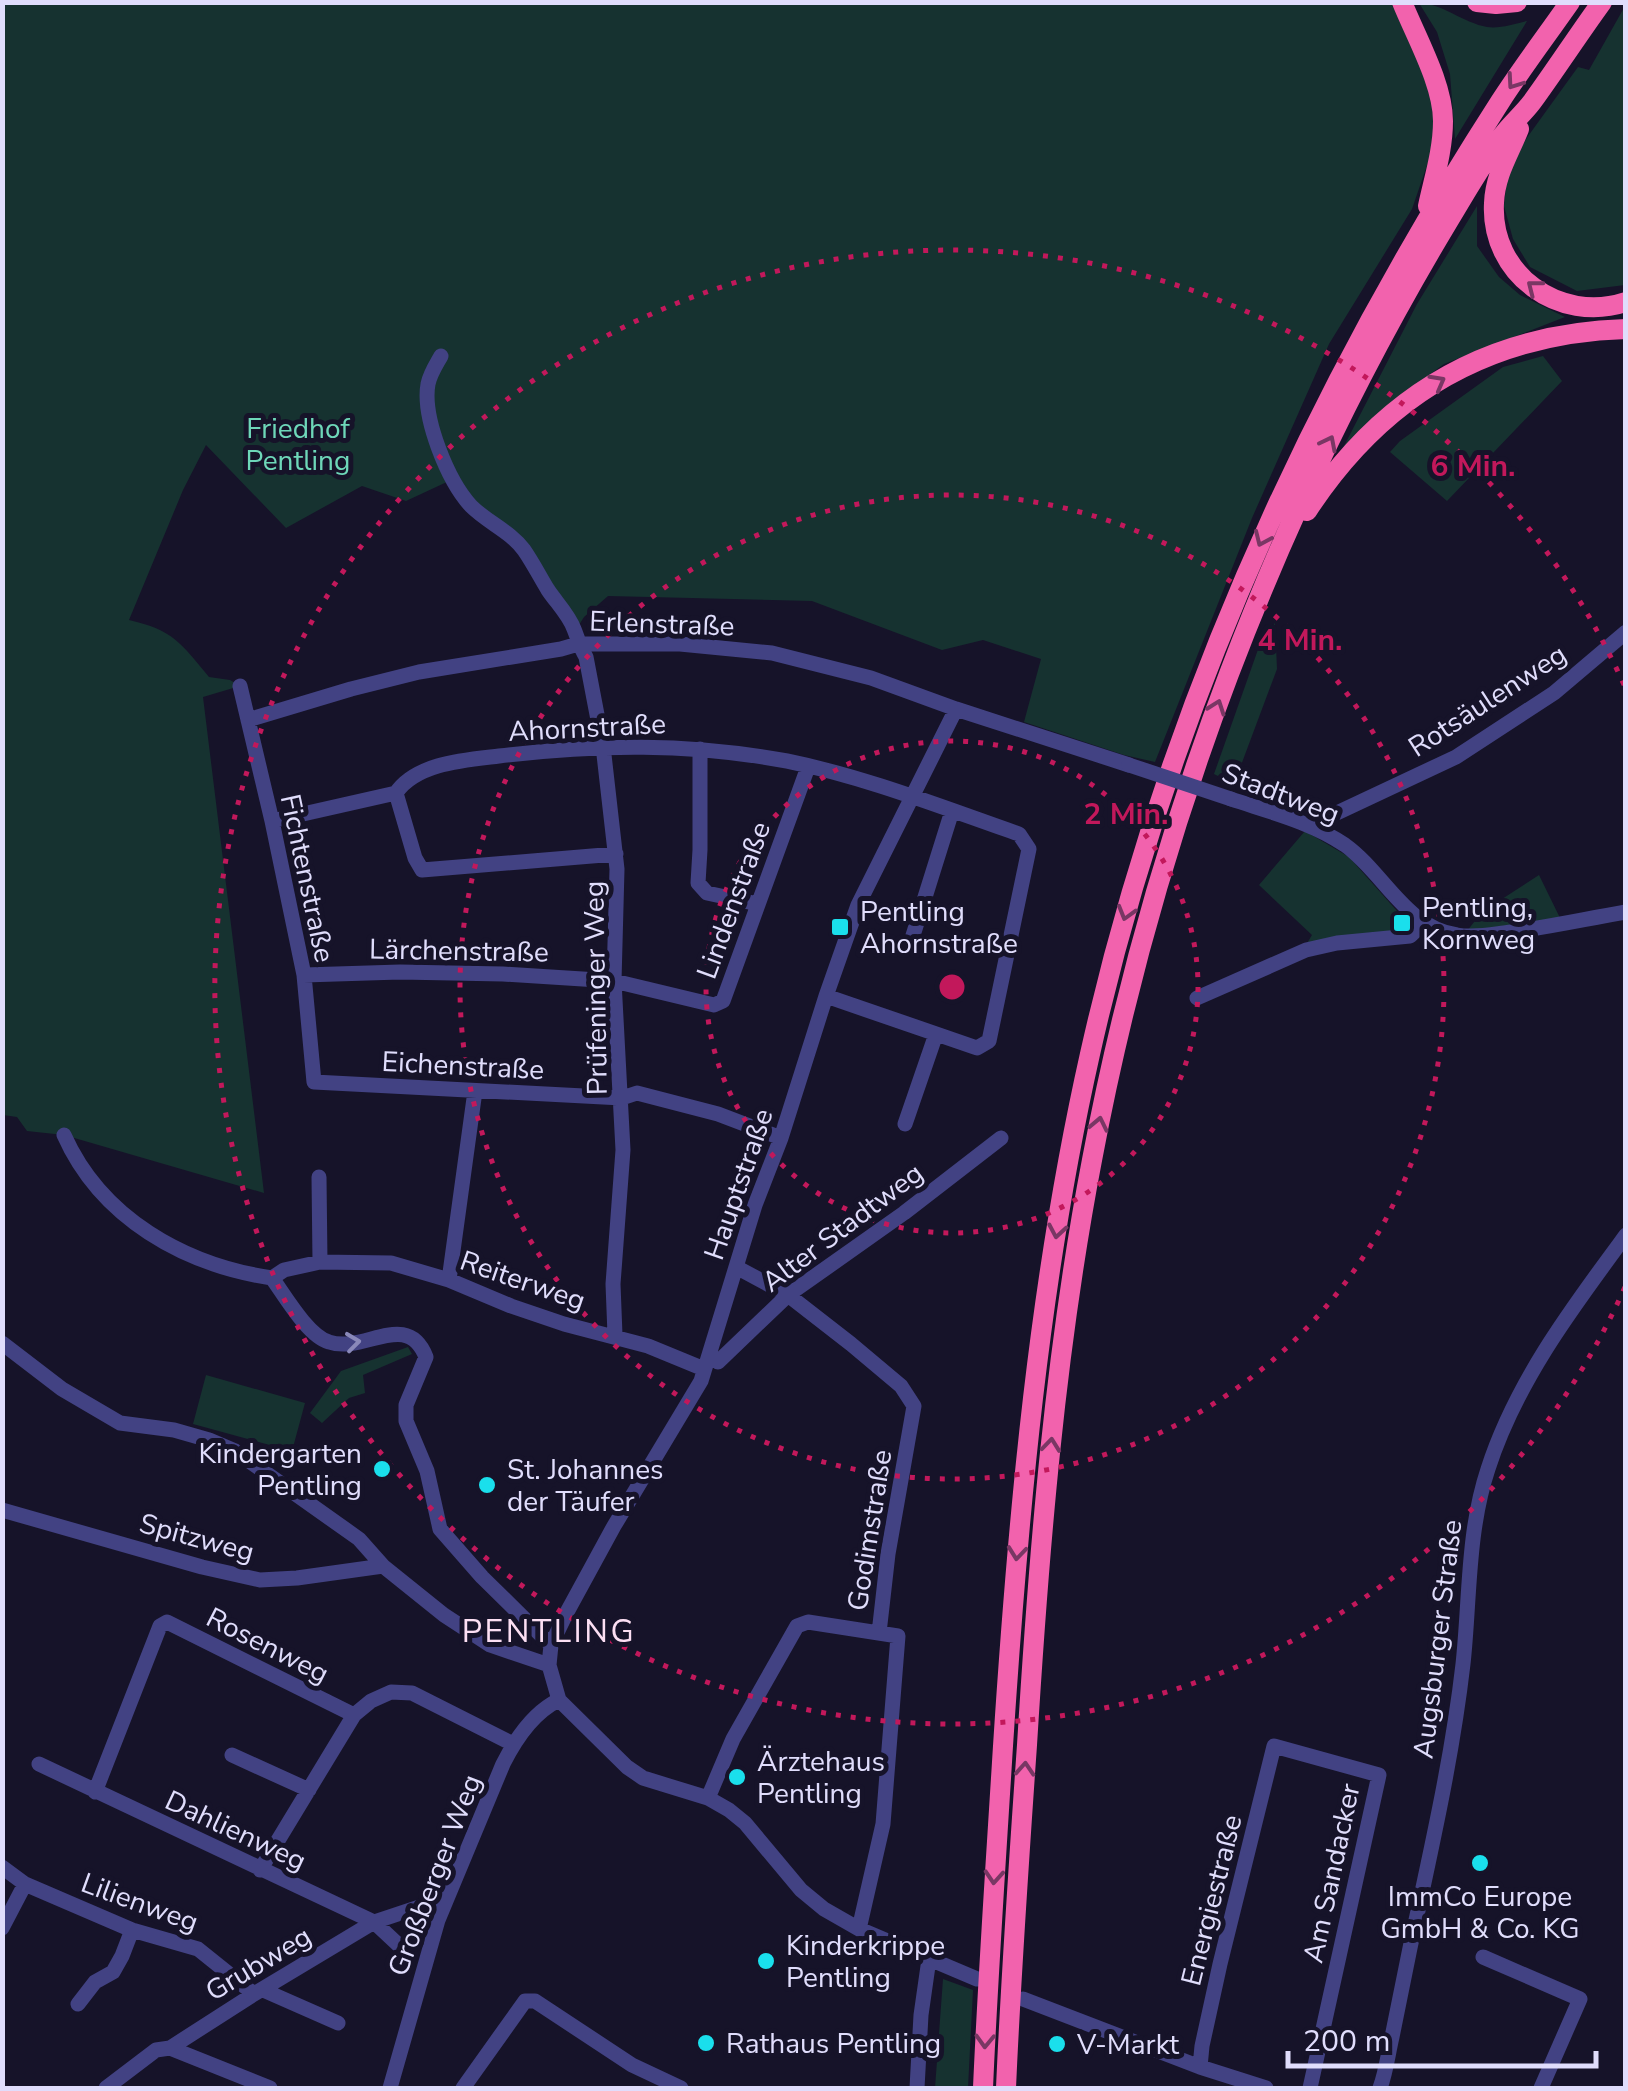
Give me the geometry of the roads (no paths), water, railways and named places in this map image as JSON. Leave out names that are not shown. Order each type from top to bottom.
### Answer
[{"type":"highway","points":[[1402,2],[1428,64],[1444,117],[1424,224]]},
{"type":"highway","points":[[1478,2],[1516,2]]},
{"type":"highway","points":[[983,2088],[1012,1601],[1029,1432],[1054,1244],[1090,1053],[1124,919],[1155,820],[1242,582],[1293,470],[1340,374],[1424,224],[1503,97],[1570,2]]},
{"type":"highway","points":[[1006,2088],[1036,1604],[1062,1349],[1092,1159],[1137,961],[1184,799],[1234,662],[1273,563],[1328,446],[1448,222],[1505,132],[1527,109],[1602,2]]},
{"type":"highway","points":[[1527,109],[1500,170],[1493,207],[1497,230],[1513,268],[1532,288],[1552,300],[1596,308],[1626,302]]},
{"type":"highway","points":[[1273,563],[1338,468],[1380,422],[1420,392],[1514,345],[1561,335],[1626,329]]},
{"type":"street","name":"Prüfeninger Weg","points":[[440,356],[428,379],[427,395],[437,441],[456,486],[471,505],[524,549],[574,626],[586,657],[602,746],[616,854],[614,981],[622,1098],[623,1150],[613,1284],[615,1335]]},
{"type":"street","name":"Rotsäulenweg","points":[[1316,828],[1324,819],[1456,757],[1554,694],[1626,632]]},
{"type":"street","name":"Erlenstraße","points":[[248,720],[419,672],[578,644],[680,644],[772,653],[872,678],[956,709]]},
{"type":"street","name":"Fichtenstraße","points":[[240,686],[304,975],[314,1082]]},
{"type":"street","name":"Stadtweg","points":[[956,709],[1316,828],[1349,848],[1424,922],[1459,936],[1539,929],[1626,912]]},
{"type":"street","name":"Hauptstraße","points":[[549,1665],[551,1645],[614,1526],[711,1366],[755,1205],[782,1138],[860,900],[956,709]]},
{"type":"street","name":"Ahornstraße","points":[[272,820],[396,794],[402,783],[428,769],[484,758],[646,745],[700,748],[808,766],[912,796],[1020,834],[1029,849],[989,1041],[977,1048],[826,996]]},
{"type":"street","points":[[700,748],[698,883],[706,893],[758,904]]},
{"type":"street","name":"Lindenstraße","points":[[614,981],[714,1005],[723,1001],[808,766]]},
{"type":"street","points":[[396,794],[422,870],[616,854]]},
{"type":"street","points":[[910,945],[952,811]]},
{"type":"street","points":[[1197,998],[1306,950],[1410,936],[1424,922]]},
{"type":"street","name":"Lärchenstraße","points":[[304,975],[486,973],[614,981]]},
{"type":"street","points":[[905,1124],[936,1034]]},
{"type":"street","name":"Eichenstraße","points":[[314,1082],[622,1098],[636,1093],[718,1114],[782,1138]]},
{"type":"street","points":[[449,1280],[475,1092]]},
{"type":"street","points":[[64,1135],[95,1188],[143,1231],[169,1247],[272,1278],[316,1337],[331,1344],[350,1344],[394,1334],[409,1335],[421,1345],[426,1358],[406,1404],[406,1421],[427,1471],[440,1530],[551,1645]]},
{"type":"street","name":"Alter Stadtweg","points":[[711,1366],[788,1295],[1001,1138]]},
{"type":"street","points":[[319,1177],[320,1262]]},
{"type":"street","name":"Augsburger Straße","points":[[1382,2086],[1455,1719],[1471,1559],[1487,1471],[1529,1378],[1566,1317],[1626,1235]]},
{"type":"street","name":"Reiterweg","points":[[272,1278],[284,1270],[320,1262],[391,1263],[449,1280],[564,1324],[615,1335],[711,1366]]},
{"type":"street","name":"Godimstraße","points":[[736,1267],[788,1295],[902,1386],[914,1406],[879,1633],[898,1636],[882,1824],[859,1929]]},
{"type":"street","points":[[2,1343],[62,1389],[120,1423],[174,1430],[235,1451],[358,1539],[415,1594],[490,1645],[549,1665],[559,1700],[627,1767],[643,1778],[708,1798],[729,1810],[824,1909],[859,1929],[977,1979]]},
{"type":"street","name":"Spitzweg","points":[[2,1510],[260,1580],[383,1566]]},
{"type":"street","name":"Rosenweg","points":[[96,1792],[160,1626],[167,1622],[354,1715]]},
{"type":"street","points":[[708,1798],[733,1739],[797,1626],[808,1622],[879,1633]]},
{"type":"street","points":[[260,1870],[354,1715],[371,1701],[391,1692],[412,1693],[513,1744]]},
{"type":"street","name":"Großberger Weg","points":[[390,2088],[446,1898],[513,1744],[546,1706],[559,1700]]},
{"type":"street","name":"Energiestraße","points":[[1200,2067],[1220,1964],[1274,1746]]},
{"type":"street","name":"Am Sandacker","points":[[1274,1746],[1378,1775],[1310,2088]]},
{"type":"street","points":[[232,1755],[309,1790]]},
{"type":"street","name":"Dahlienweg","points":[[38,1764],[374,1922],[405,1951]]},
{"type":"street","name":"Lilienweg","points":[[2,1867],[25,1884],[132,1930],[198,1950],[258,1992],[338,2023]]},
{"type":"street","points":[[2,1928],[25,1884]]},
{"type":"street","name":"Grubweg","points":[[106,2088],[156,2050],[170,2048],[374,1922],[446,1898]]},
{"type":"street","points":[[78,2004],[95,1982],[112,1972],[132,1930]]},
{"type":"street","points":[[1483,1957],[1580,1999],[1541,2088]]},
{"type":"street","points":[[917,2088],[920,2015],[929,1958]]},
{"type":"street","points":[[1023,1999],[1266,2088]]},
{"type":"street","points":[[463,2088],[525,2001],[535,2000],[632,2065],[681,2088]]},
{"type":"street","points":[[170,2048],[270,2088]]},
{"type":"place","name":"Pentling, Kornweg","points":[[1402,923]]},
{"type":"place","name":"Pentling Ahornstraße","points":[[840,927]]},
{"type":"place","name":"Kindergarten Pentling","points":[[382,1469]]},
{"type":"place","name":"St. Johannes der Täufer","points":[[487,1485]]},
{"type":"place","name":"Ärztehaus Pentling","points":[[737,1777]]},
{"type":"place","name":"ImmCo Europe GmbH & Co. KG","points":[[1480,1863]]},
{"type":"place","name":"Kinderkrippe Pentling","points":[[766,1961]]},
{"type":"place","name":"Rathaus Pentling","points":[[706,2043]]},
{"type":"place","name":"V-Markt","points":[[1057,2044]]},
{"type":"district","name":"PENTLING","points":[[549,1631]]},
{"type":"park label","name":"Friedhof Pentling","points":[[298,444]]}]
